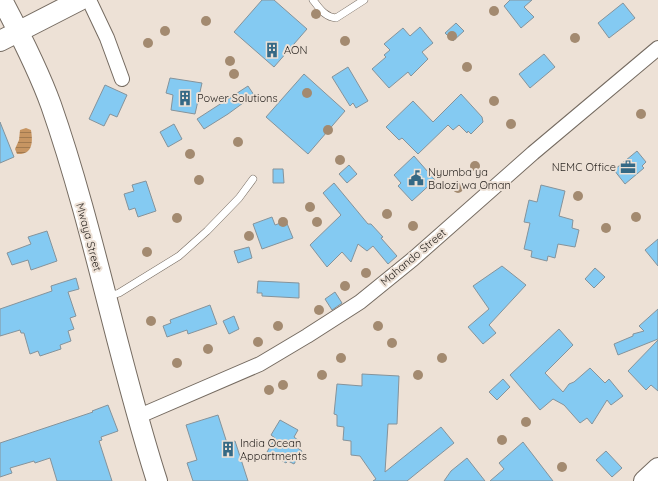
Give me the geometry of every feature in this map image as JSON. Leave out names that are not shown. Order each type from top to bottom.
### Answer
[{"type":"street","name":"Mwaya Street","points":[[2,0],[19,32],[50,104],[83,211],[136,417],[157,481]]},
{"type":"street","points":[[0,41],[80,0]]},
{"type":"street","points":[[89,0],[107,38],[122,79]]},
{"type":"street","name":"Mahando Street","points":[[136,417],[260,364],[360,302],[413,259],[533,153],[658,48]]},
{"type":"street","points":[[644,481],[658,468]]},
{"type":"lane","points":[[312,0],[324,14],[336,18],[364,0]]},
{"type":"lane","points":[[105,297],[119,293],[179,256],[207,231],[238,198],[253,179]]},
{"type":"shaded area","points":[[26,128],[31,130],[31,147],[22,154],[17,154],[15,149],[19,140],[20,130]]},
{"type":"building","name":"AON","points":[[262,0],[274,0],[307,29],[274,67],[234,32]]},
{"type":"building","points":[[510,0],[532,0],[524,7],[534,17],[521,28],[504,6]]},
{"type":"building","points":[[623,3],[635,18],[609,38],[598,23]]},
{"type":"building","points":[[456,23],[464,31],[453,41],[445,33]]},
{"type":"building","points":[[420,27],[433,43],[422,52],[428,59],[411,76],[408,72],[389,88],[372,69],[386,57],[384,55],[390,50],[384,44],[403,28],[410,36]]},
{"type":"building","points":[[544,54],[555,67],[530,88],[519,74]]},
{"type":"building","points":[[348,67],[368,101],[356,108],[353,103],[350,106],[332,77]]},
{"type":"building","points":[[304,74],[345,111],[308,154],[266,117]]},
{"type":"building","name":"Power Solutions","points":[[170,78],[202,83],[195,114],[171,110],[173,95],[166,93]]},
{"type":"building","points":[[105,85],[127,95],[117,117],[110,114],[104,126],[89,119]]},
{"type":"building","points":[[248,86],[254,95],[204,129],[197,119]]},
{"type":"building","points":[[461,94],[482,117],[483,122],[471,134],[468,131],[467,133],[459,125],[453,130],[448,125],[418,154],[402,138],[399,140],[386,127],[413,101],[433,122]]},
{"type":"building","points":[[0,122],[14,157],[0,163]]},
{"type":"building","points":[[174,124],[182,139],[168,147],[160,132]]},
{"type":"building","points":[[637,151],[646,162],[642,166],[644,168],[625,184],[614,170]]},
{"type":"building","points":[[414,156],[435,180],[412,201],[398,186],[401,183],[394,175]]},
{"type":"building","points":[[349,165],[357,174],[347,183],[339,174]]},
{"type":"building","points":[[273,169],[283,169],[284,183],[273,183]]},
{"type":"building","points":[[146,181],[156,211],[138,217],[135,208],[129,210],[124,194],[134,191],[132,185]]},
{"type":"building","points":[[334,183],[368,224],[371,224],[383,237],[381,238],[397,256],[388,264],[373,246],[367,251],[358,244],[351,262],[342,252],[327,267],[310,245],[341,215],[323,193]]},
{"type":"building","points":[[541,185],[565,191],[559,216],[573,220],[572,228],[579,230],[575,247],[558,244],[555,258],[548,256],[547,261],[531,257],[532,251],[524,249],[530,223],[524,222],[529,200],[537,202]]},
{"type":"building","points":[[272,217],[275,225],[286,221],[293,238],[262,249],[253,224]]},
{"type":"building","points":[[47,231],[57,261],[31,270],[28,260],[12,265],[7,253],[31,244],[28,237]]},
{"type":"building","points":[[658,239],[658,266],[645,250]]},
{"type":"building","points":[[249,247],[252,258],[238,263],[234,251]]},
{"type":"building","points":[[502,266],[526,285],[489,325],[496,333],[483,344],[468,327],[489,309],[473,286]]},
{"type":"building","points":[[595,268],[605,277],[594,288],[585,279]]},
{"type":"building","points":[[76,278],[79,289],[68,292],[76,316],[70,318],[74,329],[68,331],[71,341],[60,345],[61,349],[40,356],[38,351],[30,354],[24,333],[21,333],[20,330],[0,336],[0,309],[52,291],[51,286]]},
{"type":"building","points":[[258,281],[299,283],[299,298],[262,296],[262,293],[257,293]]},
{"type":"building","points":[[335,292],[342,303],[332,310],[325,299]]},
{"type":"building","points":[[210,305],[217,324],[188,334],[187,330],[167,337],[163,326],[171,323],[170,320]]},
{"type":"building","points":[[658,309],[658,339],[618,355],[614,344],[633,336],[633,334],[644,331],[639,326]]},
{"type":"building","points":[[234,316],[239,329],[229,334],[223,321]]},
{"type":"building","points":[[559,329],[573,345],[545,373],[563,392],[569,384],[574,382],[590,368],[605,383],[609,379],[623,396],[611,405],[607,400],[592,424],[587,418],[580,423],[564,405],[553,399],[540,410],[510,375]]},
{"type":"building","points":[[658,340],[658,391],[651,385],[646,390],[628,371]]},
{"type":"building","points":[[362,374],[399,376],[397,424],[388,424],[385,472],[441,427],[454,443],[407,481],[373,481],[376,479],[360,456],[351,455],[351,441],[343,440],[344,427],[337,426],[337,415],[334,414],[337,384],[362,386]]},
{"type":"building","points":[[503,379],[510,387],[497,400],[489,392]]},
{"type":"building","points":[[108,405],[118,431],[101,437],[102,440],[99,441],[112,481],[57,481],[50,458],[35,463],[34,461],[10,468],[12,473],[0,477],[0,443],[93,412],[92,411]]},
{"type":"building","name":"India Ocean Appartments","points":[[218,415],[227,443],[235,441],[248,481],[193,481],[187,463],[197,460],[186,425]]},
{"type":"building","points":[[280,420],[298,430],[294,437],[299,441],[296,447],[302,451],[294,464],[288,461],[286,463],[267,452],[275,438],[271,435]]},
{"type":"building","points":[[523,442],[553,481],[490,481],[504,469],[499,463]]},
{"type":"building","points":[[606,451],[622,468],[612,477],[596,460]]},
{"type":"building","points":[[467,458],[485,481],[444,481],[451,471]]},
{"type":"place","name":"AON","points":[[272,50]]},
{"type":"place","name":"Power Solutions","points":[[185,98]]},
{"type":"place","name":"NEMC Office","points":[[628,167]]},
{"type":"place","name":"Nyumba ya Balozi wa Oman","points":[[416,178]]},
{"type":"place","name":"India Ocean Appartments","points":[[228,449]]}]
